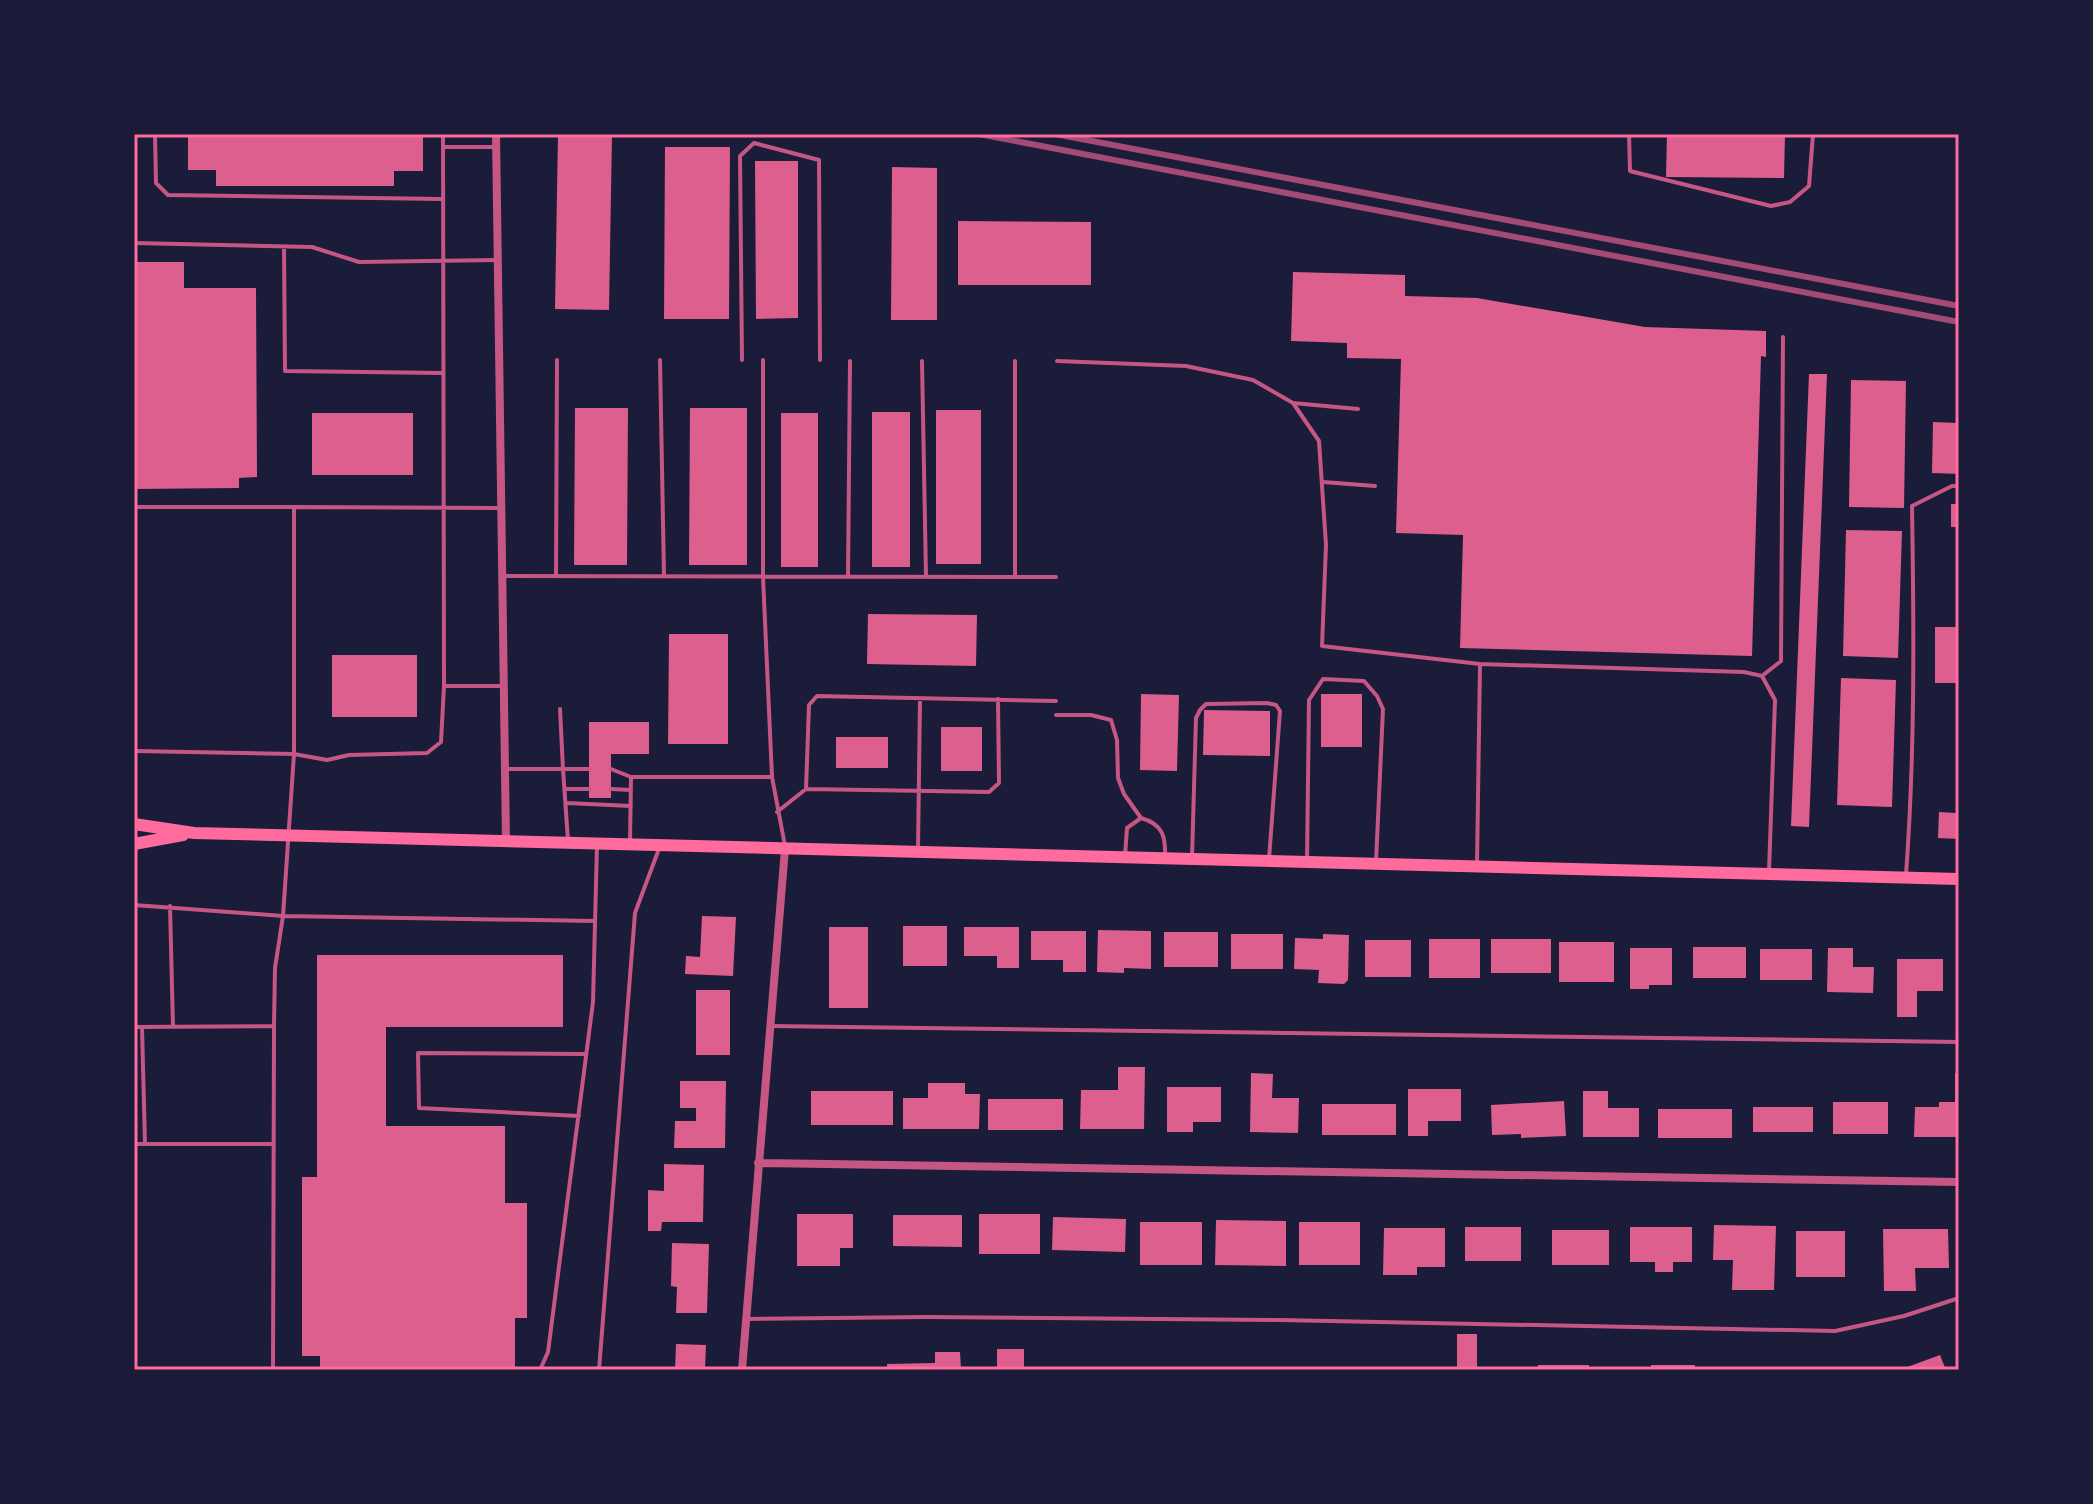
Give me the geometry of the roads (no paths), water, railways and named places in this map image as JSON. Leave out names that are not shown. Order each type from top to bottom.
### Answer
[{"type":"main road","points":[[134,824],[194,833],[287,836],[1959,879]]},
{"type":"main road","points":[[134,844],[194,833]]},
{"type":"street","points":[[496,134],[506,842]]},
{"type":"street","points":[[742,1370],[785,849]]},
{"type":"street","points":[[758,1163],[1959,1182]]},
{"type":"lane","points":[[155,134],[156,183],[168,195],[441,199]]},
{"type":"lane","points":[[134,751],[294,754],[327,760],[349,755],[427,753],[441,742],[444,686],[443,134]]},
{"type":"lane","points":[[1629,134],[1630,171],[1771,206],[1790,202],[1809,186],[1813,134]]},
{"type":"lane","points":[[742,360],[740,156],[754,143],[819,160],[820,360]]},
{"type":"lane","points":[[444,147],[496,147]]},
{"type":"lane","points":[[134,243],[312,247],[359,262],[498,260]]},
{"type":"lane","points":[[284,247],[285,371],[443,373]]},
{"type":"lane","points":[[1762,676],[1781,661],[1783,337]]},
{"type":"lane","points":[[556,576],[557,360]]},
{"type":"lane","points":[[660,360],[664,576]]},
{"type":"lane","points":[[763,360],[763,577],[772,777],[785,849]]},
{"type":"lane","points":[[848,577],[850,361]]},
{"type":"lane","points":[[922,361],[926,577]]},
{"type":"lane","points":[[1015,361],[1015,577]]},
{"type":"lane","points":[[1057,361],[1186,366],[1253,380],[1293,403],[1358,409]]},
{"type":"lane","points":[[1293,403],[1319,441],[1326,545],[1322,646],[1480,664],[1744,672],[1762,676],[1775,700],[1769,874]]},
{"type":"lane","points":[[1323,482],[1375,486]]},
{"type":"lane","points":[[1905,878],[1911,808],[1914,683],[1912,506],[1952,486],[1959,486]]},
{"type":"lane","points":[[134,507],[502,508]]},
{"type":"lane","points":[[273,1370],[275,968],[283,916],[294,754],[294,507]]},
{"type":"lane","points":[[503,576],[1056,577]]},
{"type":"lane","points":[[1477,867],[1480,664]]},
{"type":"lane","points":[[1307,862],[1309,700],[1323,679],[1364,681],[1383,709],[1375,864]]},
{"type":"lane","points":[[444,686],[504,686]]},
{"type":"lane","points":[[806,789],[809,705],[817,696],[1056,701]]},
{"type":"lane","points":[[918,852],[920,698]]},
{"type":"lane","points":[[777,812],[806,789],[989,792],[999,783],[998,699]]},
{"type":"lane","points":[[1192,859],[1196,718],[1206,704],[1267,703],[1276,705],[1280,711],[1269,861]]},
{"type":"lane","points":[[560,709],[568,843]]},
{"type":"lane","points":[[1056,715],[1091,715],[1111,720],[1117,740],[1118,778],[1124,794],[1141,818],[1152,821],[1160,828],[1166,839],[1165,859]]},
{"type":"lane","points":[[505,769],[589,769]]},
{"type":"lane","points":[[611,769],[631,777],[772,777]]},
{"type":"lane","points":[[629,845],[631,777]]},
{"type":"lane","points":[[565,789],[589,789]]},
{"type":"lane","points":[[611,789],[631,790]]},
{"type":"lane","points":[[567,803],[631,806]]},
{"type":"lane","points":[[1125,858],[1127,828],[1141,818]]},
{"type":"lane","points":[[540,1370],[548,1352],[593,1002],[597,844]]},
{"type":"lane","points":[[599,1370],[635,913],[661,846]]},
{"type":"lane","points":[[134,905],[283,916],[595,921]]},
{"type":"lane","points":[[170,906],[173,1027]]},
{"type":"lane","points":[[134,1027],[274,1026]]},
{"type":"lane","points":[[770,1026],[1959,1042]]},
{"type":"lane","points":[[142,1027],[145,1144]]},
{"type":"lane","points":[[579,1116],[419,1108],[418,1053],[586,1054]]},
{"type":"lane","points":[[134,1144],[274,1144]]},
{"type":"lane","points":[[746,1319],[1280,1320],[1835,1331],[1904,1316],[1959,1298]]},
{"type":"railway","points":[[979,134],[1959,322]]},
{"type":"railway","points":[[1055,134],[1959,306]]}]
